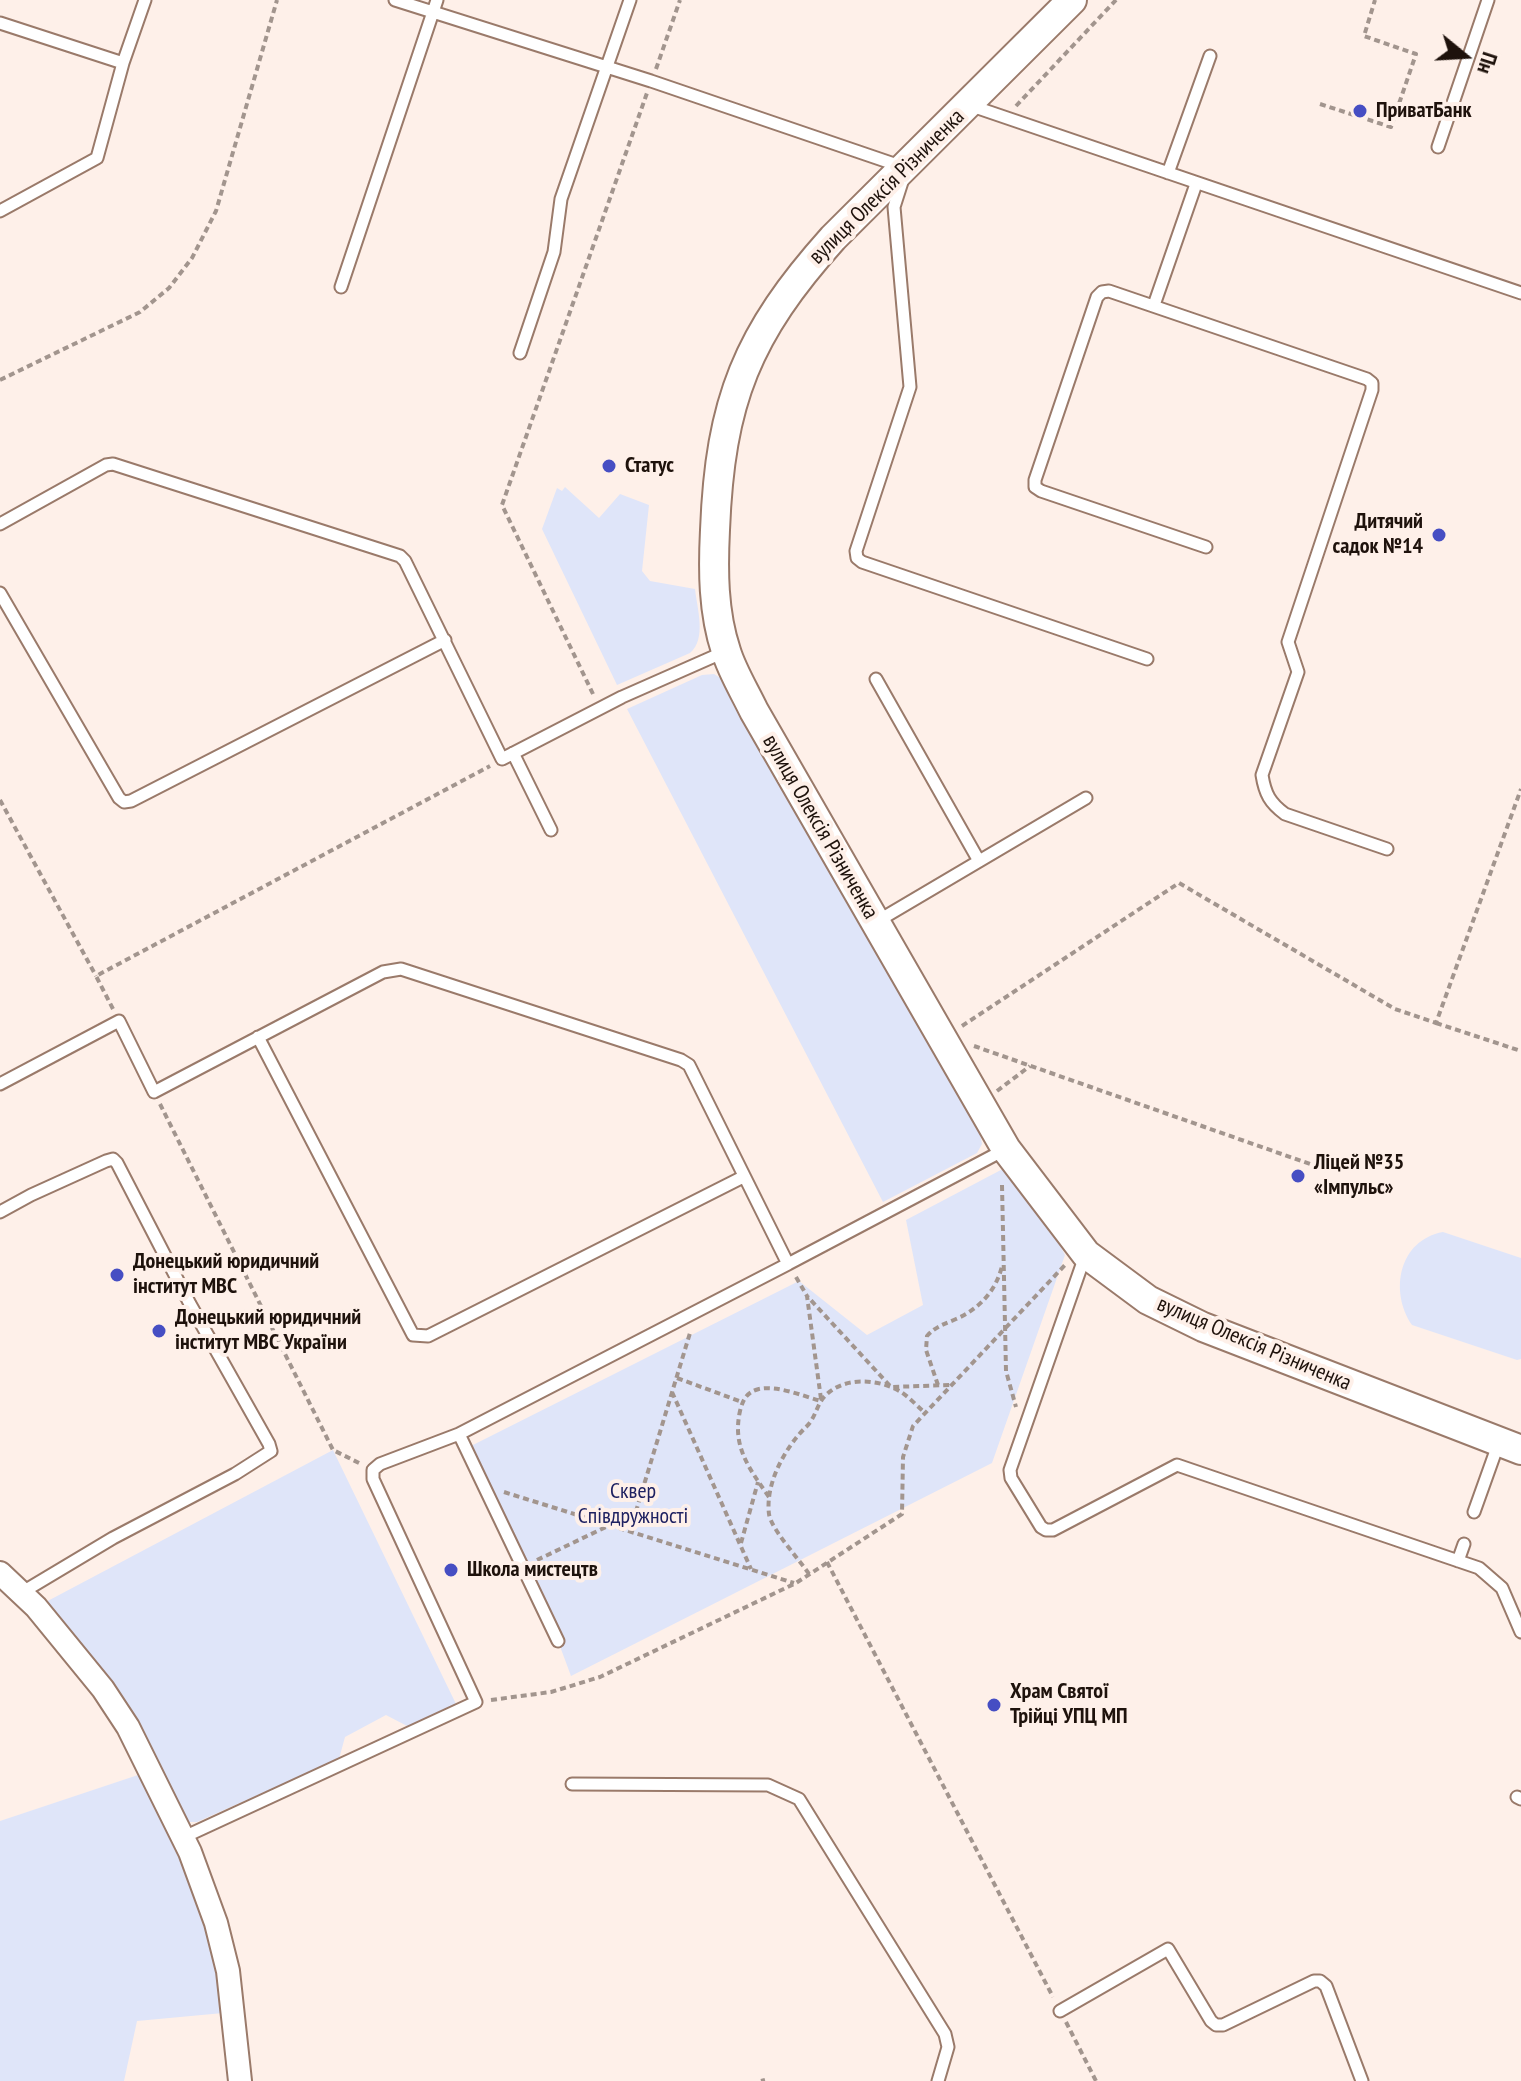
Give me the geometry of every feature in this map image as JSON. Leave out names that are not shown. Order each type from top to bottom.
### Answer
[{"type":"street","name":"вулиця Олексія Різниченка","points":[[1072,0],[833,238],[799,276],[770,317],[743,370],[725,425],[716,493],[713,580],[726,651],[754,711],[876,922],[1002,1152],[1077,1258],[1148,1300],[1203,1327],[1510,1446]]},
{"type":"street","points":[[0,1573],[75,1652],[103,1689],[128,1727],[184,1837],[216,1923],[228,1971],[240,2081]]},
{"type":"lane","points":[[0,211],[97,158],[123,63],[145,0]]},
{"type":"lane","points":[[395,0],[651,81],[906,168],[894,207],[910,387],[856,551],[857,558],[1147,659]]},
{"type":"lane","points":[[341,287],[437,0]]},
{"type":"lane","points":[[520,353],[554,252],[561,199],[630,0]]},
{"type":"lane","points":[[1438,147],[1488,0]]},
{"type":"lane","points":[[0,23],[123,63]]},
{"type":"lane","points":[[1168,173],[1210,56]]},
{"type":"lane","points":[[969,105],[1521,293]]},
{"type":"lane","points":[[1154,305],[1196,184]]},
{"type":"lane","points":[[1206,547],[1035,487],[1097,297],[1102,292],[1109,291],[1154,305],[1372,383],[1368,405],[1288,642],[1298,672],[1262,775],[1265,793],[1273,806],[1285,814],[1387,849]]},
{"type":"lane","points":[[0,524],[113,464],[400,556],[551,830]]},
{"type":"lane","points":[[0,593],[124,802],[445,640]]},
{"type":"lane","points":[[508,756],[600,708],[726,651]]},
{"type":"lane","points":[[876,679],[979,861]]},
{"type":"lane","points":[[876,922],[1086,798]]},
{"type":"lane","points":[[0,1084],[119,1021],[154,1092],[383,972],[401,969],[681,1060],[695,1074],[788,1264]]},
{"type":"lane","points":[[258,1037],[413,1335],[419,1337],[428,1336],[743,1177]]},
{"type":"lane","points":[[184,1837],[476,1702],[373,1479],[373,1470],[380,1464],[459,1434],[1002,1152]]},
{"type":"lane","points":[[0,1212],[113,1159],[271,1451],[21,1593]]},
{"type":"lane","points":[[1077,1258],[1009,1474],[1041,1527],[1053,1530],[1177,1465],[1479,1568],[1502,1588],[1521,1632]]},
{"type":"lane","points":[[459,1434],[558,1641]]},
{"type":"lane","points":[[1474,1512],[1510,1446]]},
{"type":"lane","points":[[1458,1561],[1464,1544]]},
{"type":"lane","points":[[572,1784],[768,1785],[799,1799],[945,2034],[948,2047],[938,2081]]},
{"type":"lane","points":[[1060,2011],[1168,1949],[1216,2025],[1223,2025],[1314,1981],[1320,1981],[1326,1986],[1362,2081]]},
{"type":"path","points":[[0,380],[140,312],[169,288],[192,258],[216,211],[277,0]]},
{"type":"path","points":[[600,708],[502,505],[680,0]]},
{"type":"path","points":[[1005,117],[1116,0]]},
{"type":"path","points":[[1320,104],[1391,127],[1416,54],[1364,36],[1375,0]]},
{"type":"path","points":[[96,976],[508,756]]},
{"type":"path","points":[[1436,1023],[1521,789]]},
{"type":"path","points":[[0,800],[119,1021]]},
{"type":"path","points":[[956,1029],[1179,883],[1395,1009],[1521,1051]]},
{"type":"path","points":[[963,1042],[1330,1171]]},
{"type":"path","points":[[992,1094],[1030,1066]]},
{"type":"path","points":[[154,1092],[333,1450],[373,1470]]},
{"type":"path","points":[[1002,1152],[1006,1371],[1023,1432]]},
{"type":"path","points":[[476,1702],[551,1692],[600,1677],[796,1583],[902,1514],[903,1457],[913,1426],[1005,1328],[1077,1258]]},
{"type":"path","points":[[938,1385],[926,1350],[927,1336],[938,1326],[973,1310],[987,1297],[996,1283],[1004,1259]]},
{"type":"path","points":[[788,1264],[807,1296],[891,1387],[903,1393],[924,1412]]},
{"type":"path","points":[[807,1296],[821,1401]]},
{"type":"path","points":[[630,1531],[697,1311]]},
{"type":"path","points":[[676,1378],[742,1402]]},
{"type":"path","points":[[809,1574],[792,1548],[774,1530],[769,1515],[769,1497],[790,1446],[811,1423],[821,1401],[835,1388],[853,1381],[891,1387],[950,1385]]},
{"type":"path","points":[[769,1497],[739,1448],[737,1435],[742,1402],[749,1393],[762,1388],[821,1401]]},
{"type":"path","points":[[672,1392],[751,1569]]},
{"type":"path","points":[[740,1545],[758,1481]]},
{"type":"path","points":[[483,1485],[796,1583]]},
{"type":"path","points":[[522,1567],[610,1525]]},
{"type":"path","points":[[827,1562],[1096,2081]]},
{"type":"green space","points":[[565,487],[599,518],[620,494],[649,505],[642,571],[650,581],[695,589],[700,632],[690,653],[617,685],[542,529],[557,488],[562,491]]},
{"type":"green space","points":[[714,674],[722,679],[980,1133],[982,1144],[977,1153],[883,1202],[627,709],[702,675]]},
{"type":"green space","name":"Сквер Співдружності","points":[[1016,1162],[1065,1255],[992,1463],[571,1676],[558,1641],[465,1449],[799,1281],[867,1335],[923,1305],[906,1220]]},
{"type":"green space","points":[[1443,1232],[1521,1258],[1521,1359],[1412,1325],[1401,1297],[1402,1269],[1416,1245]]},
{"type":"green space","points":[[333,1450],[456,1704],[409,1727],[386,1715],[345,1737],[339,1759],[197,1822],[187,1822],[42,1604]]},
{"type":"green space","points":[[150,1771],[190,1852],[234,2012],[137,2021],[124,2081],[0,2081],[0,1821]]},
{"type":"place","name":"ПриватБанк","points":[[1360,111]]},
{"type":"place","name":"Статус","points":[[609,466]]},
{"type":"place","name":"Дитячий садок №14","points":[[1439,535]]},
{"type":"place","name":"Ліцей №35 «Імпульс»","points":[[1298,1176]]},
{"type":"place","name":"Донецький юридичний інститут МВС","points":[[117,1275]]},
{"type":"place","name":"Донецький юридичний інститут МВС України","points":[[159,1331]]},
{"type":"place","name":"Школа мистецтв","points":[[451,1570]]},
{"type":"place","name":"Храм Святої Трійці УПЦ МП","points":[[994,1705]]}]
